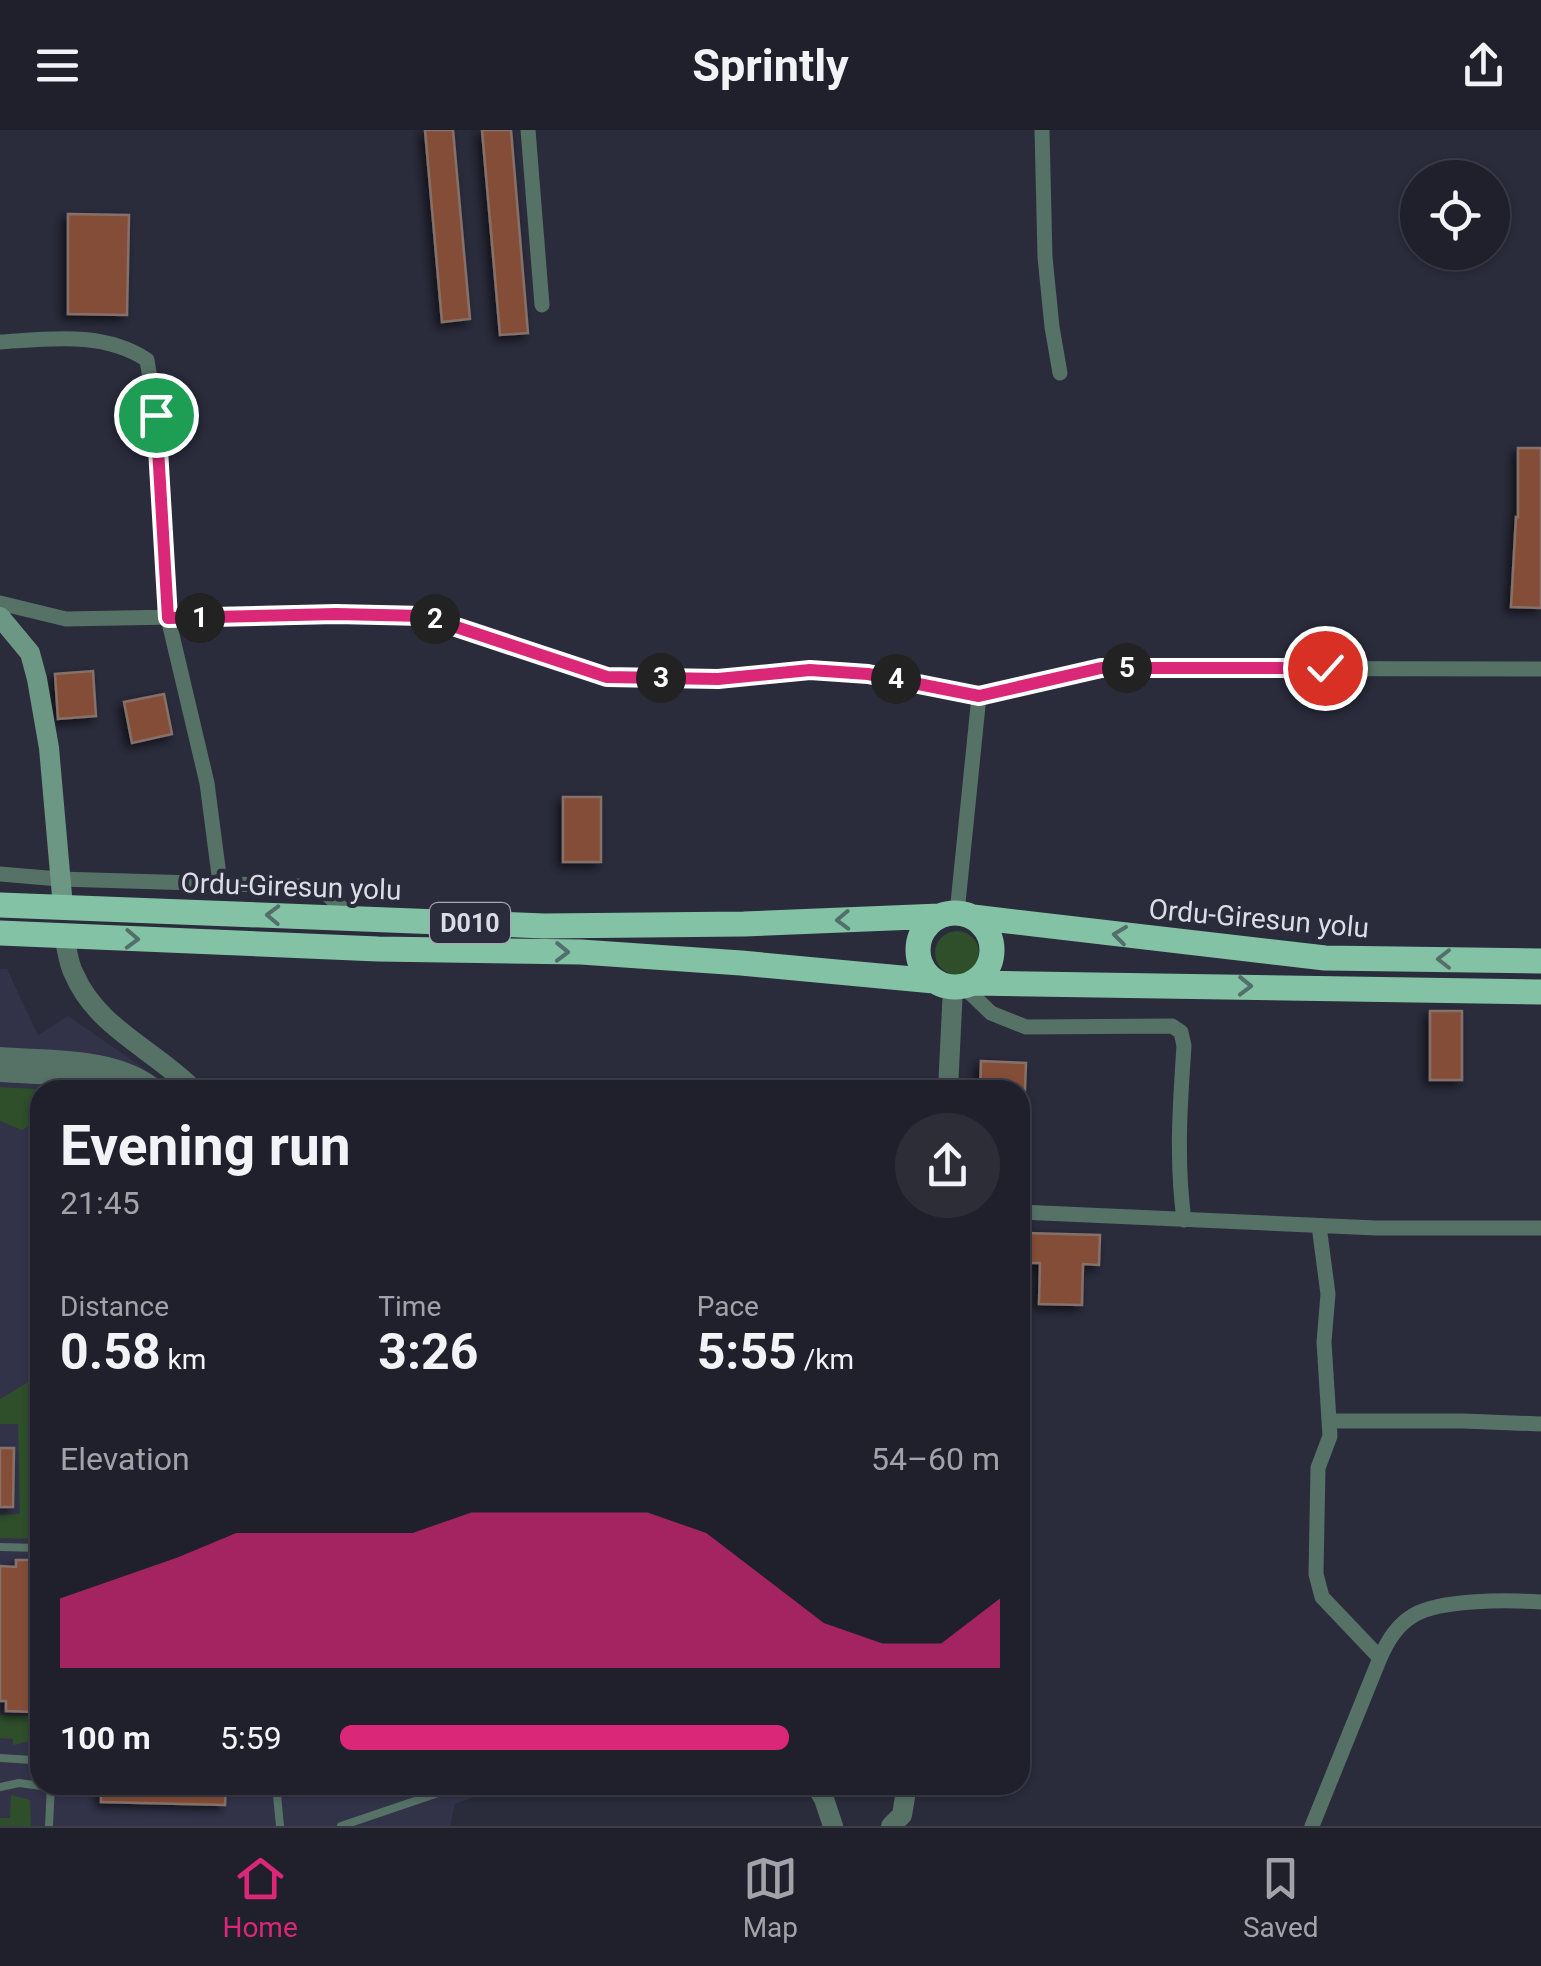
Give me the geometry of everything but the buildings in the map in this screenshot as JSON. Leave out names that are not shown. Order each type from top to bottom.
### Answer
[{"type":"highway","name":"Ordu-Giresun yolu","points":[[0,905],[544,926],[744,924],[957,915],[1325,958],[1541,960]]},
{"type":"highway","points":[[957,915],[983,926],[992,950],[983,974],[956,984],[920,964],[919,941],[931,922],[957,915]]},
{"type":"highway","name":"D010","points":[[0,933],[378,949],[581,952],[956,984],[1541,992]]},
{"type":"main road","points":[[0,617],[30,653],[36,679],[49,748],[63,907]]},
{"type":"street","points":[[528,130],[542,305]]},
{"type":"street","points":[[1042,130],[1044,257],[1060,373]]},
{"type":"street","points":[[0,342],[78,338],[130,348],[147,360],[156,415],[168,618],[207,783],[220,883]]},
{"type":"street","points":[[0,603],[66,619],[423,616],[607,677],[718,679],[810,670],[868,674],[979,696],[1101,668],[1541,669]]},
{"type":"street","points":[[957,915],[979,696]]},
{"type":"street","points":[[0,874],[298,886],[324,891],[353,918]]},
{"type":"street","points":[[64,936],[72,972],[87,998],[108,1022],[181,1080]]},
{"type":"street","points":[[949,1080],[956,984]]},
{"type":"street","points":[[956,984],[992,1013],[1026,1027],[1172,1026],[1181,1032],[1184,1046],[1178,1138],[1184,1220]]},
{"type":"street","points":[[0,1057],[81,1064],[117,1070],[140,1080]]},
{"type":"street","points":[[0,1072],[104,1080]]},
{"type":"street","points":[[1030,1212],[1376,1228],[1541,1228]]},
{"type":"street","points":[[1319,1226],[1328,1294],[1324,1342],[1330,1436],[1318,1468],[1316,1574],[1322,1597],[1380,1658]]},
{"type":"street","points":[[1330,1421],[1541,1424]]},
{"type":"street","points":[[1312,1826],[1380,1658],[1389,1638],[1403,1623],[1418,1612],[1450,1604],[1541,1602]]},
{"type":"street","points":[[822,1795],[832,1826]]},
{"type":"street","points":[[890,1826],[902,1815],[905,1795]]},
{"type":"lane","points":[[0,1547],[30,1548]]},
{"type":"lane","points":[[0,1758],[30,1758]]},
{"type":"lane","points":[[0,1787],[30,1783]]},
{"type":"lane","points":[[49,1826],[50,1795]]},
{"type":"lane","points":[[277,1795],[280,1826]]},
{"type":"lane","points":[[341,1826],[432,1795]]},
{"type":"shaded area","points":[[0,969],[7,969],[38,1035],[68,1016],[159,1080],[30,1080],[30,1795],[479,1795],[455,1804],[450,1826],[0,1826]]},
{"type":"green space","points":[[957,931],[973,937],[979,953],[973,969],[957,975],[941,969],[935,953],[941,937]]},
{"type":"green space","points":[[0,1087],[30,1089],[30,1126],[22,1130],[0,1121]]},
{"type":"green space","points":[[30,1381],[30,1539],[0,1538],[0,1515],[20,1514],[18,1424],[0,1424],[0,1399]]},
{"type":"green space","points":[[0,1715],[30,1716],[30,1741],[13,1745],[13,1739],[0,1738]]},
{"type":"green space","points":[[11,1795],[30,1800],[31,1826],[0,1826],[0,1818],[10,1818]]},
{"type":"route","points":[[156,415],[168,618],[423,616],[607,677],[718,679],[810,670],[868,674],[979,696],[1101,668],[1325,668]]}]
